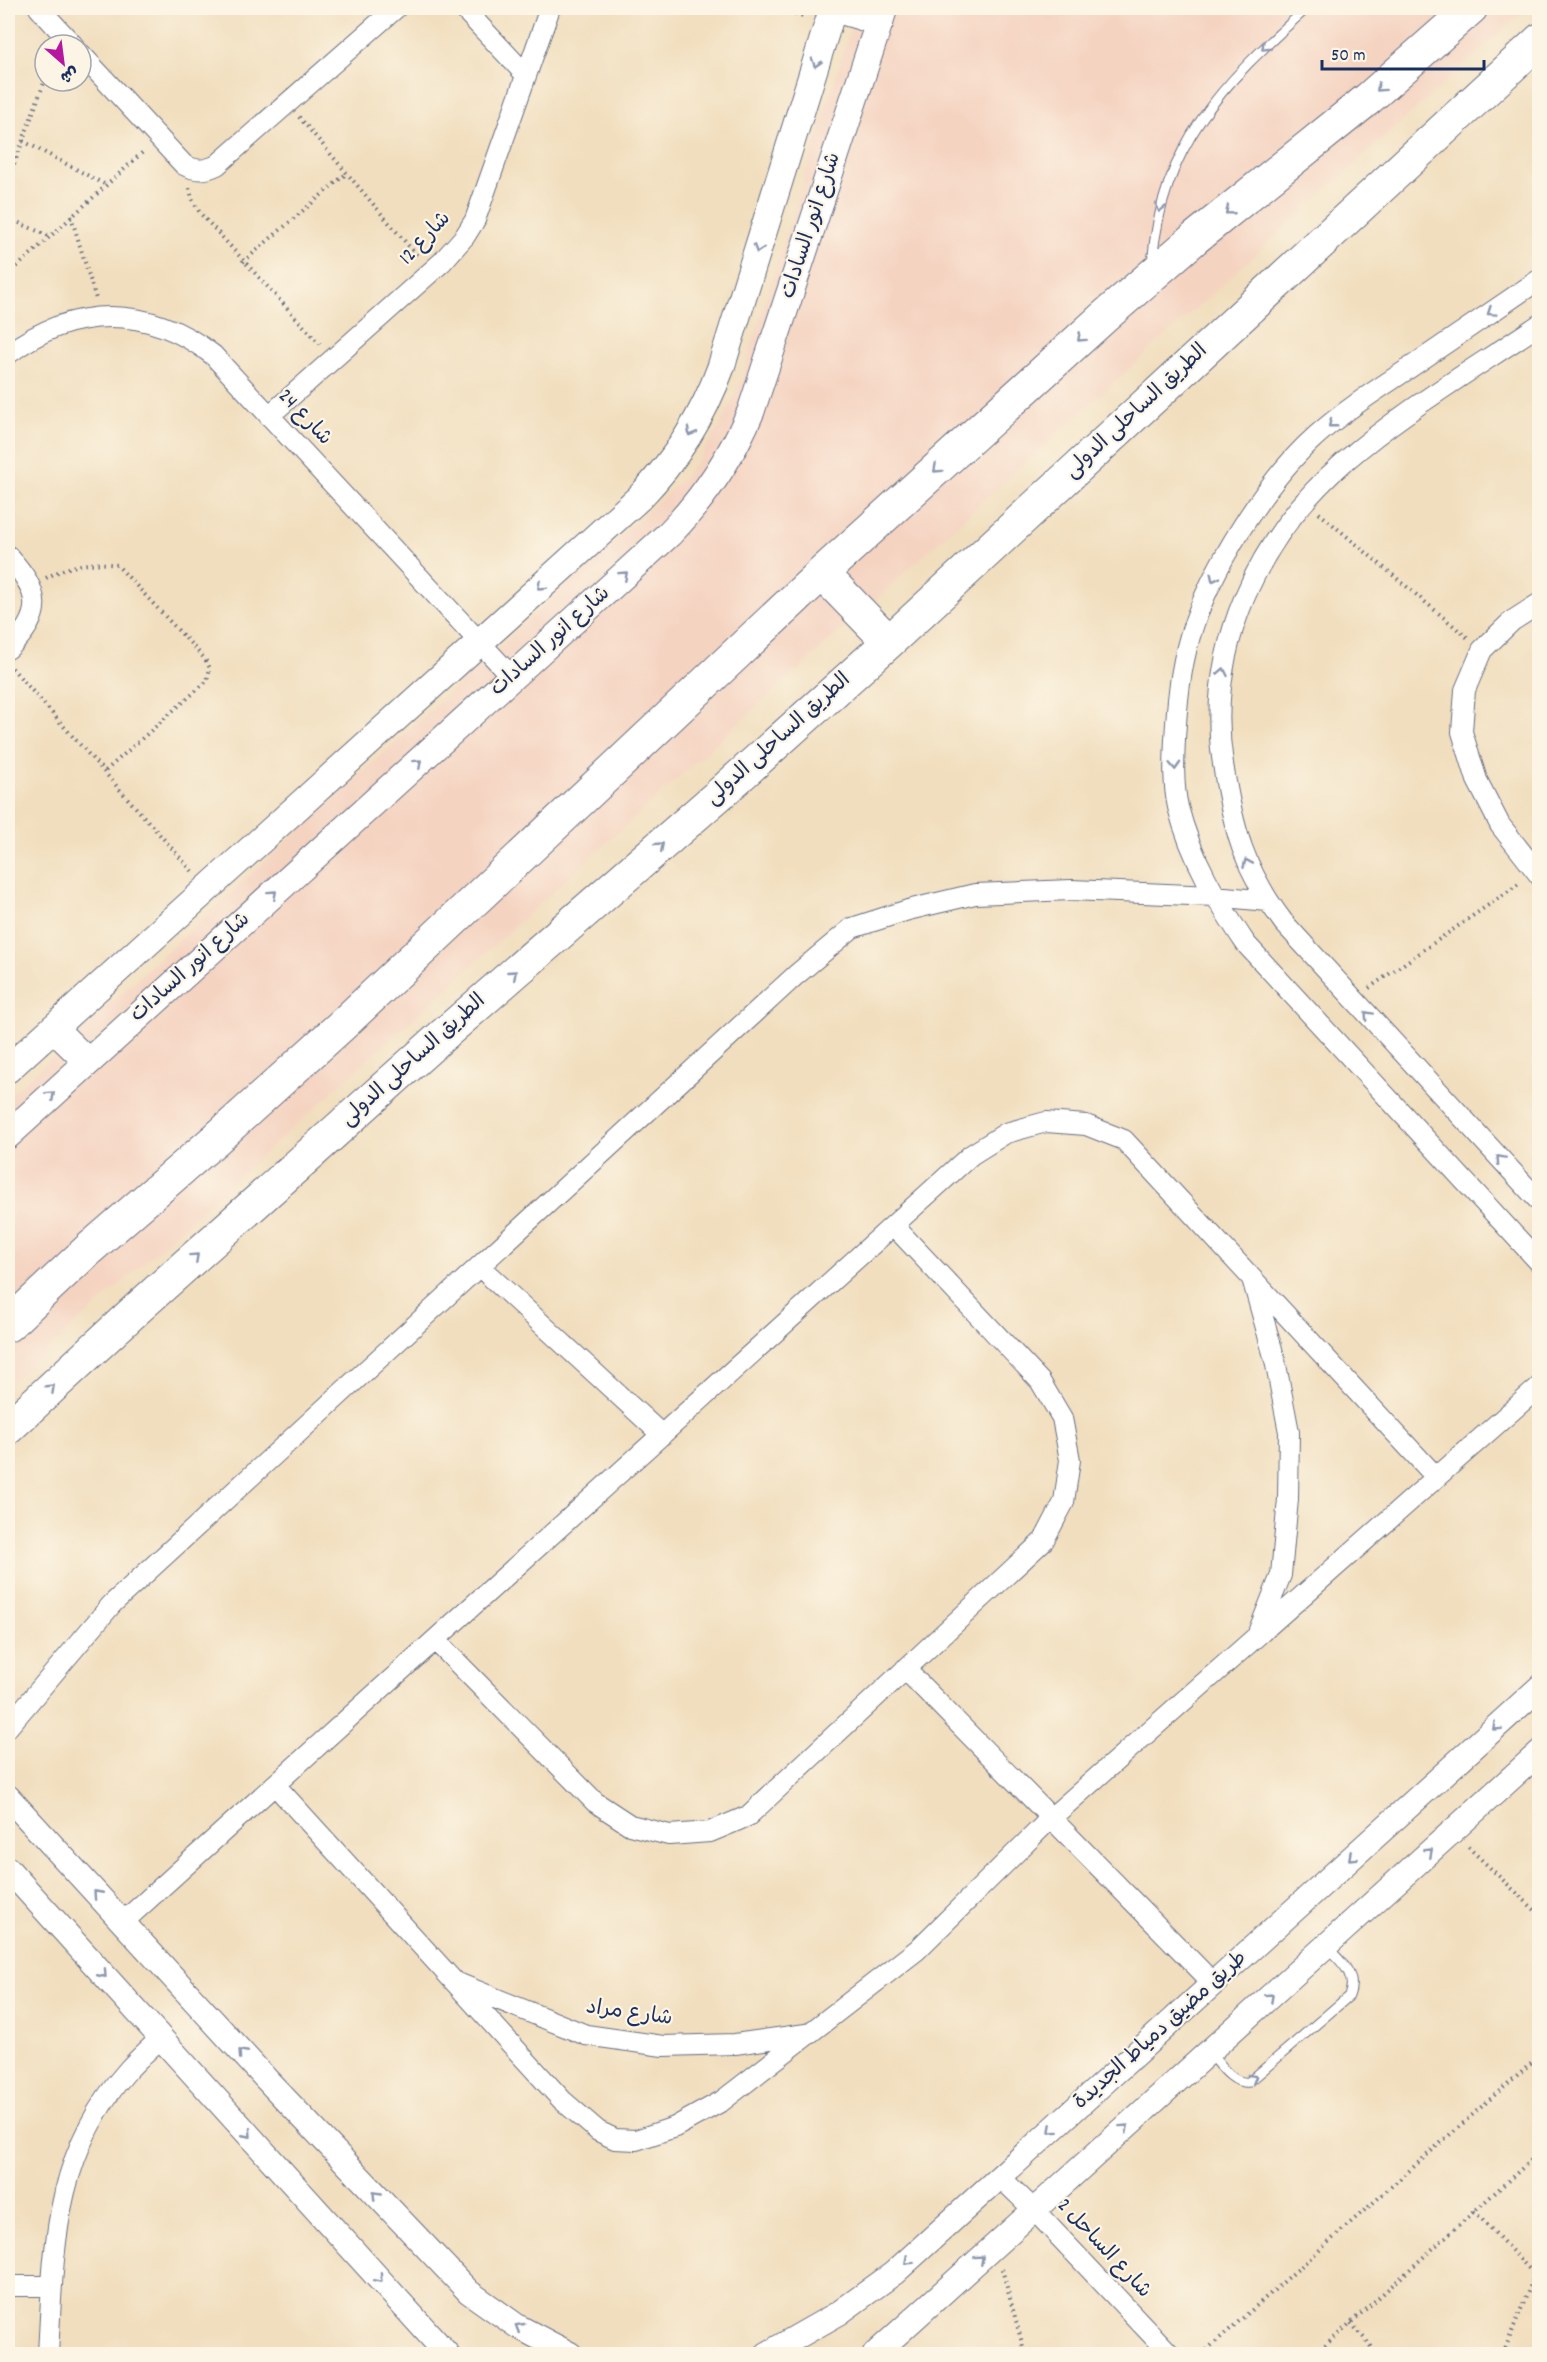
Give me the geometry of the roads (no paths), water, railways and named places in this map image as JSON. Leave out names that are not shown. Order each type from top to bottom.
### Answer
[{"type":"highway","points":[[8,1325],[89,1249],[350,1019],[822,573],[1151,276],[1360,106],[1471,8]]},
{"type":"highway","name":"الطريق الساحلى الدولى","points":[[8,1428],[441,1036],[713,800],[889,642],[1539,40]]},
{"type":"highway","points":[[822,573],[889,642]]},
{"type":"main road","points":[[833,8],[882,15]]},
{"type":"main road","name":"شارع انور السادات","points":[[8,1069],[639,498],[673,459],[697,423],[721,367],[833,8]]},
{"type":"main road","name":"شارع انور السادات","points":[[8,1135],[512,678],[669,534],[696,505],[725,464],[751,411],[882,15]]},
{"type":"main road","points":[[53,1028],[88,1062]]},
{"type":"street","points":[[39,8],[62,33]]},
{"type":"street","points":[[93,67],[184,165],[192,169],[209,169],[217,165],[396,8]]},
{"type":"street","points":[[463,8],[526,75]]},
{"type":"street","name":"شارع 12","points":[[268,416],[431,272],[454,250],[475,220],[550,8]]},
{"type":"street","points":[[1539,279],[1360,401],[1316,436],[1278,477],[1214,577],[1190,636],[1177,698],[1174,762],[1178,806],[1194,853],[1214,896],[1246,944],[1539,1263]]},
{"type":"street","name":"شارع 24","points":[[8,354],[28,340],[51,329],[68,323],[102,318],[119,317],[153,322],[185,335],[213,355],[512,678]]},
{"type":"street","points":[[1539,324],[1383,430],[1342,464],[1305,501],[1272,543],[1247,588],[1230,636],[1220,687],[1219,739],[1227,790],[1242,852],[1268,901],[1284,923],[1539,1202]]},
{"type":"street","points":[[8,556],[27,578],[33,600],[30,623],[24,633],[8,649]]},
{"type":"street","points":[[1538,872],[1500,825],[1477,780],[1462,732],[1465,690],[1482,650],[1512,621],[1539,603]]},
{"type":"street","points":[[8,1727],[112,1604],[796,975],[852,928],[909,910],[975,894],[1071,890],[1214,896],[1268,901]]},
{"type":"street","points":[[123,1923],[971,1155],[1006,1133],[1046,1122],[1086,1125],[1124,1140],[1436,1478]]},
{"type":"street","points":[[435,1640],[596,1802],[630,1825],[669,1835],[710,1832],[748,1816],[1044,1540],[1064,1502],[1070,1460],[1062,1418],[1040,1381],[894,1226]]},
{"type":"street","points":[[480,1267],[662,1435]]},
{"type":"street","points":[[1251,1276],[1275,1360],[1289,1432],[1288,1499],[1281,1575],[1257,1636]]},
{"type":"street","points":[[275,1785],[562,2100],[598,2131],[615,2139],[636,2140],[675,2127],[722,2101],[917,1950],[1051,1818],[1539,1386]]},
{"type":"street","points":[[905,1669],[1213,1983]]},
{"type":"street","name":"طريق مضيق دمياط الجديدة","points":[[767,2355],[810,2331],[867,2294],[894,2273],[1539,1687]]},
{"type":"street","points":[[875,2355],[1539,1752]]},
{"type":"street","points":[[8,1797],[268,2081],[469,2292],[516,2326],[570,2355]]},
{"type":"street","points":[[8,1869],[447,2355]]},
{"type":"street","name":"شارع مراد","points":[[452,1981],[536,2016],[597,2037],[663,2046],[735,2044],[808,2034]]},
{"type":"street","points":[[48,2355],[55,2238],[63,2193],[78,2148],[100,2108],[127,2070],[161,2038]]},
{"type":"street","name":"شارع الساحل 2","points":[[1000,2177],[1170,2355]]},
{"type":"street","points":[[8,2286],[52,2286]]},
{"type":"lane","points":[[1151,276],[1160,209],[1170,176],[1184,145],[1202,116],[1223,89],[1307,8]]},
{"type":"lane","points":[[1209,2052],[1235,2080],[1243,2083],[1249,2082],[1349,1996],[1352,1985],[1350,1974],[1326,1946]]}]
